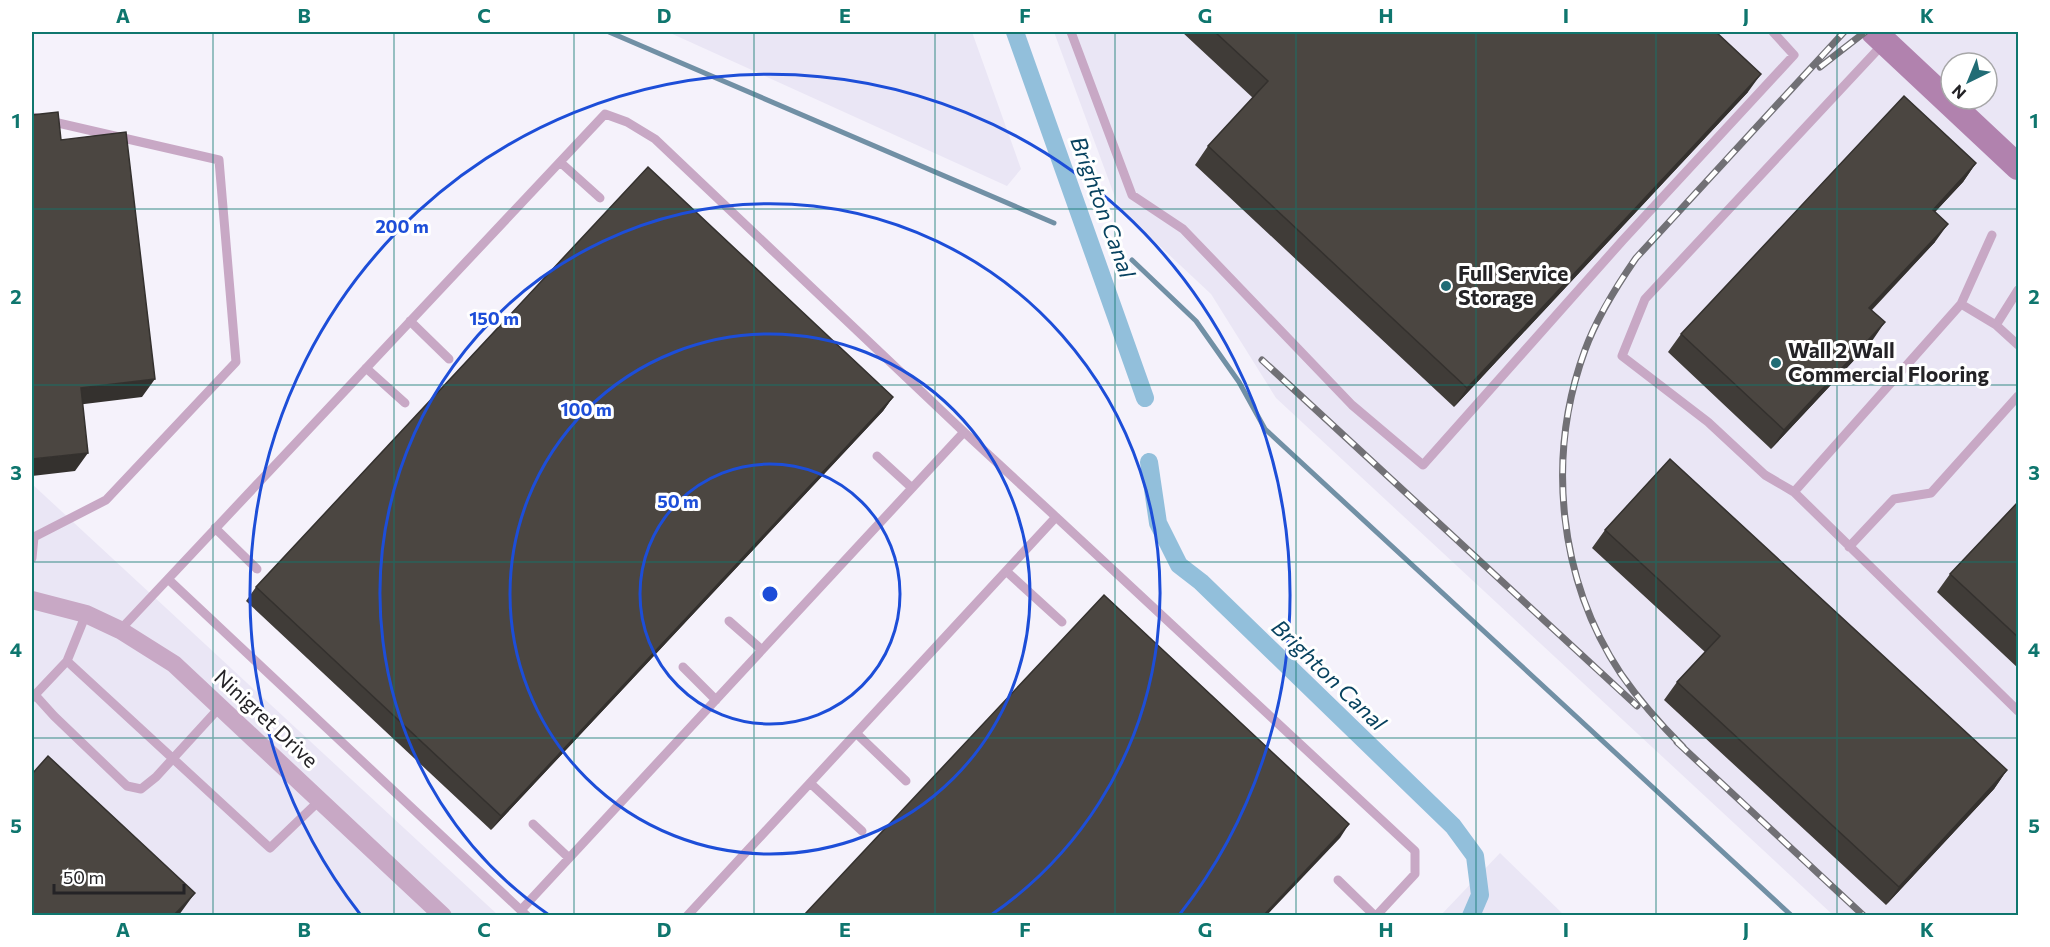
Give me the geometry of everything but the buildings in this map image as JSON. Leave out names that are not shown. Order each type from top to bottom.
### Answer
[{"type":"street","points":[[1879,37],[2019,167]]},
{"type":"street","name":"Ninigret Drive","points":[[32,600],[86,614],[120,630],[174,664],[443,915]]},
{"type":"lane","points":[[1071,32],[1132,195],[1183,229],[1352,405],[1423,465],[1623,240],[1794,55],[1773,32]]},
{"type":"lane","points":[[1879,37],[1645,299],[1622,356],[1708,422],[1765,475],[1794,492],[2019,711]]},
{"type":"lane","points":[[120,630],[605,114],[627,122],[655,139],[964,432],[1415,851],[1415,874],[1376,915],[1338,880]]},
{"type":"lane","points":[[32,117],[219,160],[236,362],[106,500],[33,537],[32,558]]},
{"type":"lane","points":[[560,162],[600,198]]},
{"type":"lane","points":[[1794,492],[1961,304],[1992,235]]},
{"type":"lane","points":[[1996,325],[2019,290]]},
{"type":"lane","points":[[1961,304],[1996,325],[2019,345]]},
{"type":"lane","points":[[410,321],[449,359]]},
{"type":"lane","points":[[366,368],[405,403]]},
{"type":"lane","points":[[1849,547],[1894,499],[1931,493],[2019,396]]},
{"type":"lane","points":[[168,579],[524,913],[569,858],[964,432]]},
{"type":"lane","points":[[878,456],[912,488]]},
{"type":"lane","points":[[687,915],[1056,517]]},
{"type":"lane","points":[[215,528],[257,569]]},
{"type":"lane","points":[[1006,571],[1062,622]]},
{"type":"lane","points":[[86,614],[68,661],[33,696],[127,786],[141,789],[156,777],[220,707]]},
{"type":"lane","points":[[729,621],[762,650]]},
{"type":"lane","points":[[68,661],[270,848],[320,800]]},
{"type":"lane","points":[[683,667],[716,700]]},
{"type":"lane","points":[[856,733],[906,781]]},
{"type":"lane","points":[[810,783],[862,831]]},
{"type":"lane","points":[[533,824],[569,858]]},
{"type":"shaded area","points":[[668,32],[972,32],[1021,169],[1007,186]]},
{"type":"shaded area","points":[[1054,32],[2018,32],[2018,915],[1833,915],[1276,398],[1211,294],[1119,208]]},
{"type":"shaded area","points":[[32,484],[498,915],[32,915]]},
{"type":"shaded area","points":[[1500,853],[1564,915],[1441,915]]},
{"type":"waterway","points":[[609,32],[1054,223]]},
{"type":"waterway","name":"Brighton Canal","points":[[1015,32],[1145,398]]},
{"type":"waterway","points":[[1132,260],[1196,321],[1239,382],[1265,429],[1792,916]]},
{"type":"waterway","name":"Brighton Canal","points":[[1149,462],[1158,523],[1179,565],[1201,582],[1453,826],[1475,856],[1480,895],[1471,916]]},
{"type":"railway","points":[[1683,747],[1650,712],[1621,674],[1600,637],[1583,598],[1572,558],[1565,516],[1563,474],[1565,432],[1573,390],[1595,326],[1614,291],[1636,258],[1844,32]]},
{"type":"railway","points":[[1820,67],[1865,32]]},
{"type":"railway","points":[[1262,360],[1637,706]]},
{"type":"railway","points":[[1677,742],[1864,916]]},
{"type":"place","name":"Full Service Storage","points":[[1446,286]]},
{"type":"place","name":"Wall 2 Wall Commercial Flooring","points":[[1776,363]]}]
